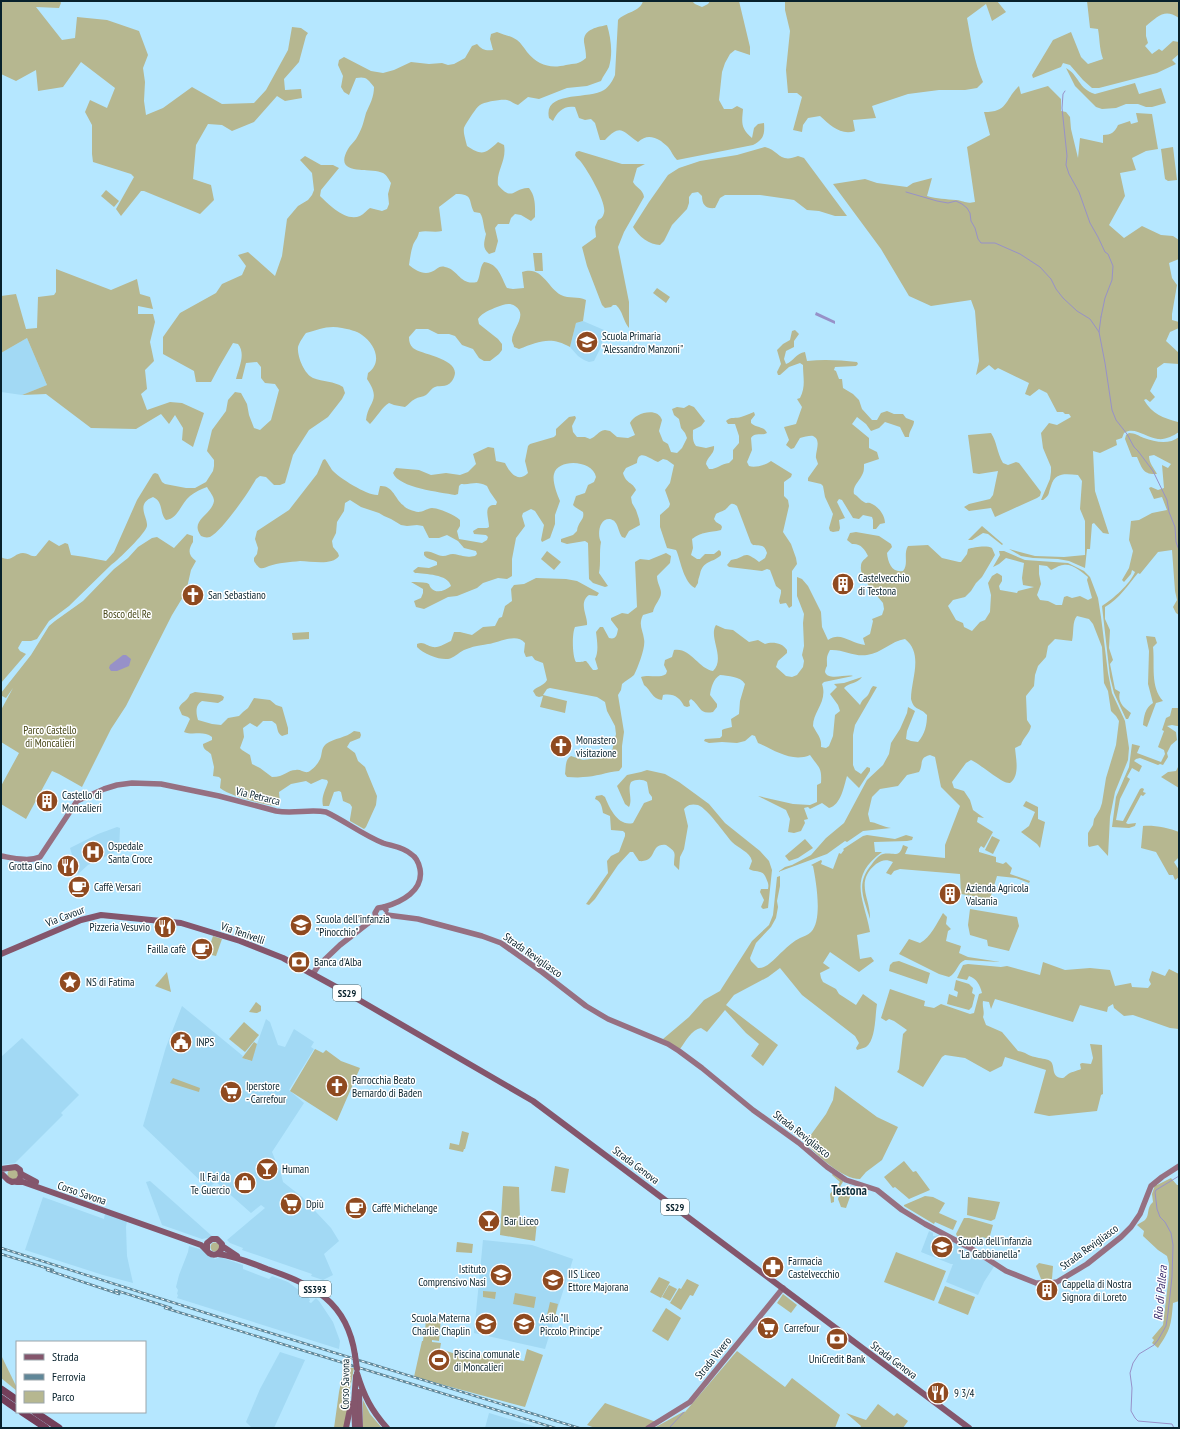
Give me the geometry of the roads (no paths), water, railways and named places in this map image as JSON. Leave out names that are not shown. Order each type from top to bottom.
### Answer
[{"type":"highway","points":[[1,1389],[16,1399]]},
{"type":"highway","points":[[1,1398],[16,1408]]},
{"type":"highway","points":[[24,1413],[46,1428]]},
{"type":"highway","points":[[36,1413],[59,1428]]},
{"type":"main road","name":"Via Cavour","points":[[1,954],[91,917],[105,915],[165,921]]},
{"type":"main road","name":"Via Tenivelli","points":[[165,921],[181,923],[240,942],[283,958],[312,973]]},
{"type":"main road","name":"Strada Genova","points":[[312,973],[533,1100],[968,1428]]},
{"type":"main road","points":[[1,1169],[16,1167],[22,1174],[17,1182],[10,1182],[1,1173]]},
{"type":"main road","points":[[6,1178],[6,1173],[9,1168]]},
{"type":"main road","name":"Corso Savona","points":[[22,1174],[37,1183],[188,1237],[200,1241],[210,1240]]},
{"type":"main road","name":"Corso Savona","points":[[17,1182],[23,1182],[201,1245],[207,1250]]},
{"type":"main road","points":[[217,1239],[221,1242],[222,1246],[222,1250],[218,1254],[213,1254],[207,1250],[206,1245],[210,1240],[217,1239]]},
{"type":"main road","name":"Corso Savona","points":[[222,1246],[242,1259],[302,1282],[325,1297],[339,1313],[348,1328],[354,1345],[360,1428]]},
{"type":"main road","name":"Corso Savona","points":[[218,1254],[242,1259]]},
{"type":"main road","points":[[346,1428],[350,1414],[352,1390],[357,1381]]},
{"type":"main road","points":[[357,1381],[376,1416],[387,1428]]},
{"type":"main road","name":"Corso Savona","points":[[355,1428],[354,1403],[357,1381]]},
{"type":"street","name":"Via Petrarca","points":[[1,856],[25,859],[36,859],[40,857],[77,801],[117,785],[132,783],[162,784],[219,796],[286,813],[326,812],[382,843],[411,853],[420,867],[419,884],[407,898],[384,907]]},
{"type":"street","name":"Via Petrarca","points":[[387,914],[394,904]]},
{"type":"street","points":[[384,907],[387,914],[383,919],[379,919],[376,916],[376,909],[384,907]]},
{"type":"street","name":"Strada Revigliasco","points":[[387,914],[418,919],[482,936],[501,943],[586,1006],[608,1019],[668,1044],[679,1051],[753,1110],[799,1143],[827,1167],[846,1180],[877,1190],[902,1210],[925,1224],[972,1249],[1006,1271],[1036,1283],[1057,1282],[1087,1264],[1121,1237],[1131,1227],[1140,1214],[1151,1186],[1179,1166]]},
{"type":"street","points":[[312,973],[344,941],[376,916]]},
{"type":"street","name":"Strada Vivero","points":[[648,1428],[690,1402],[783,1288]]},
{"type":"waterway","points":[[1065,91],[1063,94],[1062,108],[1067,156],[1066,165],[1069,174],[1079,192],[1090,223],[1105,252],[1108,254],[1113,266],[1112,280],[1105,298],[1101,317]]},
{"type":"waterway","points":[[906,192],[937,201],[948,203],[956,201],[962,204],[970,213],[971,221],[981,243],[995,243],[1020,254],[1040,267],[1051,279],[1063,298],[1077,311],[1090,319],[1099,332]]},
{"type":"waterway","points":[[1101,317],[1099,332],[1112,410],[1116,420],[1127,434],[1134,447],[1153,471],[1167,500],[1169,512],[1175,527],[1176,542],[1179,550]]},
{"type":"waterway","points":[[1179,578],[1179,584]]},
{"type":"waterway","name":"Rio di Pallera","points":[[1174,1428],[1172,1424],[1138,1421],[1135,1418],[1131,1411],[1132,1388],[1130,1373],[1133,1363],[1139,1354],[1154,1345],[1166,1326],[1172,1277],[1173,1245],[1171,1233],[1165,1222],[1160,1217],[1157,1209],[1155,1192],[1179,1176]]},
{"type":"waterway","points":[[669,1428],[684,1412]]},
{"type":"railway","points":[[1,1248],[579,1428]]},
{"type":"railway","points":[[1,1254],[53,1270]]},
{"type":"railway","points":[[47,1270],[119,1294]]},
{"type":"railway","points":[[115,1290],[171,1308]]},
{"type":"railway","points":[[165,1308],[555,1428]]},
{"type":"place","name":"Scuola Primaria \"Alessandro Manzoni\"","points":[[587,342]]},
{"type":"place","name":"Castelvecchio di Testona","points":[[843,584]]},
{"type":"place","name":"San Sebastiano","points":[[193,595]]},
{"type":"place","name":"Monastero visitazione","points":[[561,746]]},
{"type":"place","name":"Castello di Moncalieri","points":[[47,801]]},
{"type":"place","name":"Ospedale Santa Croce","points":[[93,852]]},
{"type":"place","name":"Grotta Gino","points":[[68,866]]},
{"type":"place","name":"Caffè Versari","points":[[79,887]]},
{"type":"place","name":"Azienda Agricola Valsania","points":[[950,894]]},
{"type":"place","name":"Scuola dell’infanzia ”Pinocchio\"","points":[[301,925]]},
{"type":"place","name":"Pizzeria Vesuvio","points":[[165,927]]},
{"type":"place","name":"Failla cafè","points":[[202,949]]},
{"type":"place","name":"Banca d'Alba","points":[[299,962]]},
{"type":"place","name":"NS di Fatima","points":[[70,982]]},
{"type":"place","name":"INPS","points":[[181,1042]]},
{"type":"place","name":"Parrocchia Beato Bernardo di Baden","points":[[337,1086]]},
{"type":"place","name":"Iperstore - Carrefour","points":[[231,1092]]},
{"type":"place","name":"Human","points":[[267,1169]]},
{"type":"place","name":"Il Fai da Te Guercio","points":[[245,1183]]},
{"type":"place","name":"Dpiù","points":[[291,1204]]},
{"type":"place","name":"Caffè Michelange","points":[[356,1208]]},
{"type":"place","name":"Bar Liceo","points":[[489,1221]]},
{"type":"place","name":"Scuola dell'infanzia \"La Gabbianella\"","points":[[942,1247]]},
{"type":"place","name":"Farmacia Castelvecchio","points":[[773,1267]]},
{"type":"place","name":"Istituto Comprensivo Nasi","points":[[501,1275]]},
{"type":"place","name":"IIS Liceo Ettore Majorana","points":[[553,1280]]},
{"type":"place","name":"Cappella di Nostra Signora di Loreto","points":[[1047,1290]]},
{"type":"place","name":"Scuola Materna Charlie Chaplin","points":[[486,1324]]},
{"type":"place","name":"Asilo \"Il Piccolo Principe\"","points":[[524,1324]]},
{"type":"place","name":"Carrefour","points":[[768,1328]]},
{"type":"place","name":"UniCredit Bank","points":[[837,1339]]},
{"type":"place","name":"Piscina comunale di Moncalieri","points":[[439,1360]]},
{"type":"place","name":"9 3/4","points":[[938,1393]]},
{"type":"district","name":"Testona","points":[[849,1190]]},
{"type":"park label","name":"Bosco del Re","points":[[127,614]]},
{"type":"park label","name":"Parco Castello di Moncalieri","points":[[50,736]]}]
